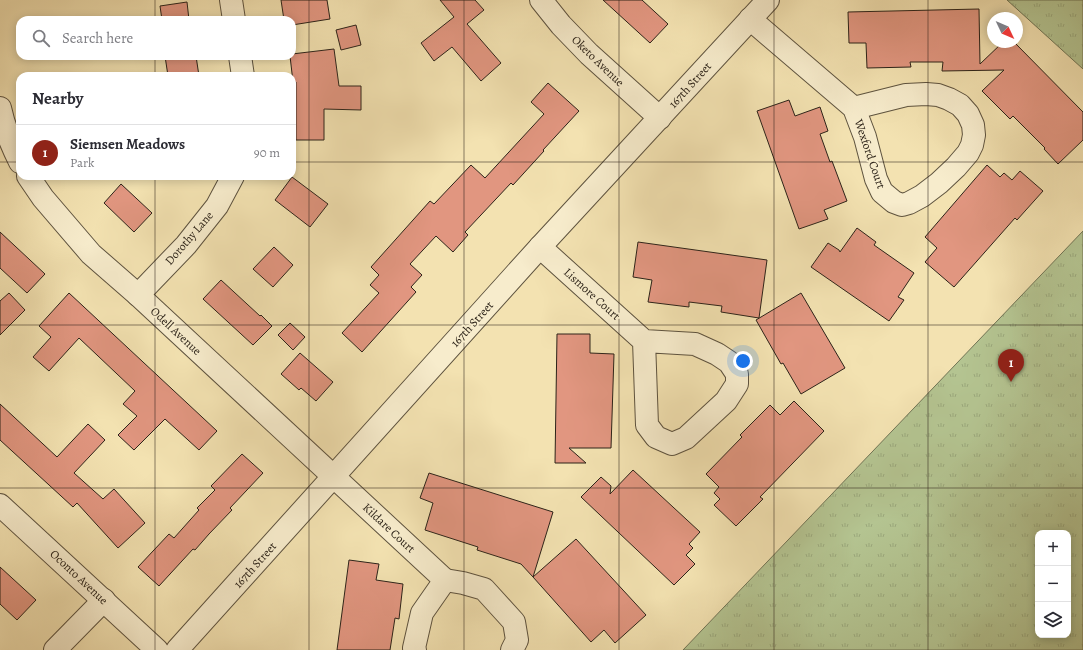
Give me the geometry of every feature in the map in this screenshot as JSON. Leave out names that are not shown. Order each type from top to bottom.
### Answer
[{"type":"street","points":[[231,0],[233,16]]},
{"type":"street","name":"Oketo Avenue","points":[[541,0],[561,25],[589,54],[660,118]]},
{"type":"street","name":"167th Street","points":[[178,650],[540,247],[768,0]]},
{"type":"street","name":"Wexford Court","points":[[750,19],[854,108],[865,137],[876,179],[882,192],[894,202],[902,205],[916,200],[956,168],[972,145],[974,135],[973,125],[968,114],[960,105],[938,95],[906,95],[854,108]]},
{"type":"street","points":[[241,60],[242,72]]},
{"type":"street","points":[[0,108],[3,122],[16,154]]},
{"type":"street","name":"Odell Avenue","points":[[31,180],[43,198],[91,254],[138,295],[334,477]]},
{"type":"street","name":"Dorothy Lane","points":[[138,295],[190,240],[217,206],[231,180]]},
{"type":"street","name":"Lismore Court","points":[[540,247],[644,341]]},
{"type":"street","points":[[644,341],[695,344],[717,354],[729,362],[737,374],[737,384],[726,401],[686,438],[672,444],[656,437],[647,425],[644,341]]},
{"type":"street","name":"Kildare Court","points":[[334,477],[445,580]]},
{"type":"street","name":"Oconto Avenue","points":[[0,505],[157,650]]},
{"type":"street","points":[[415,650],[414,648],[422,613],[445,580],[463,582],[484,589],[514,622],[517,640],[512,650]]},
{"type":"street","points":[[55,650],[104,600]]},
{"type":"green space","points":[[1007,0],[1083,0],[1083,69],[1023,15],[1023,12],[1020,12]]},
{"type":"green space","points":[[1083,231],[1083,650],[683,650]]},
{"type":"building","points":[[281,0],[327,0],[330,19],[296,24],[296,16],[283,16]]},
{"type":"building","points":[[440,0],[475,0],[484,10],[467,24],[501,63],[481,81],[452,47],[434,61],[421,43],[454,17]]},
{"type":"building","points":[[603,0],[642,0],[668,24],[650,43]]},
{"type":"building","points":[[187,2],[189,16],[161,16],[160,6]]},
{"type":"building","points":[[979,9],[980,64],[997,48],[1020,48],[1083,112],[1083,140],[1058,164],[1044,149],[1045,148],[1013,116],[1010,119],[982,91],[1004,70],[942,71],[943,62],[910,62],[911,67],[867,68],[866,43],[849,43],[848,12]]},
{"type":"building","points":[[356,25],[361,45],[341,50],[336,30]]},
{"type":"building","points":[[334,49],[339,86],[361,86],[361,110],[324,109],[324,140],[296,140],[296,72],[292,72],[290,60],[296,60],[296,54]]},
{"type":"building","points":[[166,60],[197,60],[198,72],[167,72]]},
{"type":"building","points":[[548,83],[579,111],[513,185],[511,183],[465,232],[468,235],[453,252],[436,236],[410,264],[422,275],[411,287],[416,292],[362,352],[342,333],[379,293],[370,285],[379,275],[371,267],[430,201],[434,204],[471,165],[485,178],[544,114],[531,102]]},
{"type":"building","points":[[789,100],[795,116],[820,107],[828,131],[820,134],[847,201],[824,210],[828,219],[799,229],[757,111]]},
{"type":"building","points":[[987,165],[1000,177],[1004,173],[1012,180],[1020,171],[1043,191],[1017,220],[1015,218],[954,287],[925,262],[937,248],[925,237]]},
{"type":"building","points":[[290,180],[296,180],[328,204],[310,227],[275,200]]},
{"type":"building","points":[[121,184],[152,213],[134,232],[104,203]]},
{"type":"building","points":[[857,228],[876,242],[874,245],[914,273],[898,297],[904,300],[889,321],[811,267],[828,243],[840,252]]},
{"type":"building","points":[[0,232],[45,274],[27,293],[0,268]]},
{"type":"building","points":[[638,242],[767,260],[759,318],[721,312],[722,306],[689,302],[689,307],[648,302],[652,280],[633,277]]},
{"type":"building","points":[[274,247],[293,265],[273,287],[253,269]]},
{"type":"building","points":[[221,280],[272,326],[253,345],[203,299]]},
{"type":"building","points":[[9,293],[25,310],[0,335],[0,301]]},
{"type":"building","points":[[69,293],[217,431],[199,450],[165,419],[134,450],[118,435],[137,416],[123,404],[135,391],[79,338],[49,371],[33,357],[51,337],[39,326]]},
{"type":"building","points":[[801,293],[845,368],[801,394],[783,363],[781,364],[756,320]]},
{"type":"building","points":[[290,323],[305,337],[293,350],[278,335]]},
{"type":"building","points":[[557,334],[590,334],[590,353],[614,354],[611,448],[569,448],[586,463],[555,463]]},
{"type":"building","points":[[300,353],[333,382],[316,401],[301,388],[299,390],[281,374]]},
{"type":"building","points":[[794,401],[824,431],[760,497],[763,499],[736,526],[714,505],[720,499],[714,493],[719,487],[706,474],[742,437],[740,435],[770,405],[780,415]]},
{"type":"building","points":[[0,404],[57,457],[88,424],[105,440],[74,473],[103,499],[114,489],[145,523],[118,548],[77,503],[73,507],[0,440]]},
{"type":"building","points":[[242,454],[263,473],[230,508],[232,510],[159,586],[138,567],[169,534],[174,538],[199,510],[197,508],[215,490],[211,486]]},
{"type":"building","points":[[633,470],[700,532],[689,544],[693,548],[686,555],[695,564],[674,585],[581,497],[601,477],[611,486],[610,494]]},
{"type":"building","points":[[429,473],[553,512],[533,577],[521,564],[477,550],[478,547],[425,530],[433,503],[420,498]]},
{"type":"building","points":[[576,539],[646,615],[615,643],[604,630],[591,642],[533,577]]},
{"type":"building","points":[[349,560],[379,564],[376,580],[403,584],[399,619],[395,618],[390,650],[337,650]]},
{"type":"building","points":[[0,567],[36,600],[17,620],[0,604]]},
{"type":"place","name":"Siemsen Meadows","points":[[1011,382]]}]
